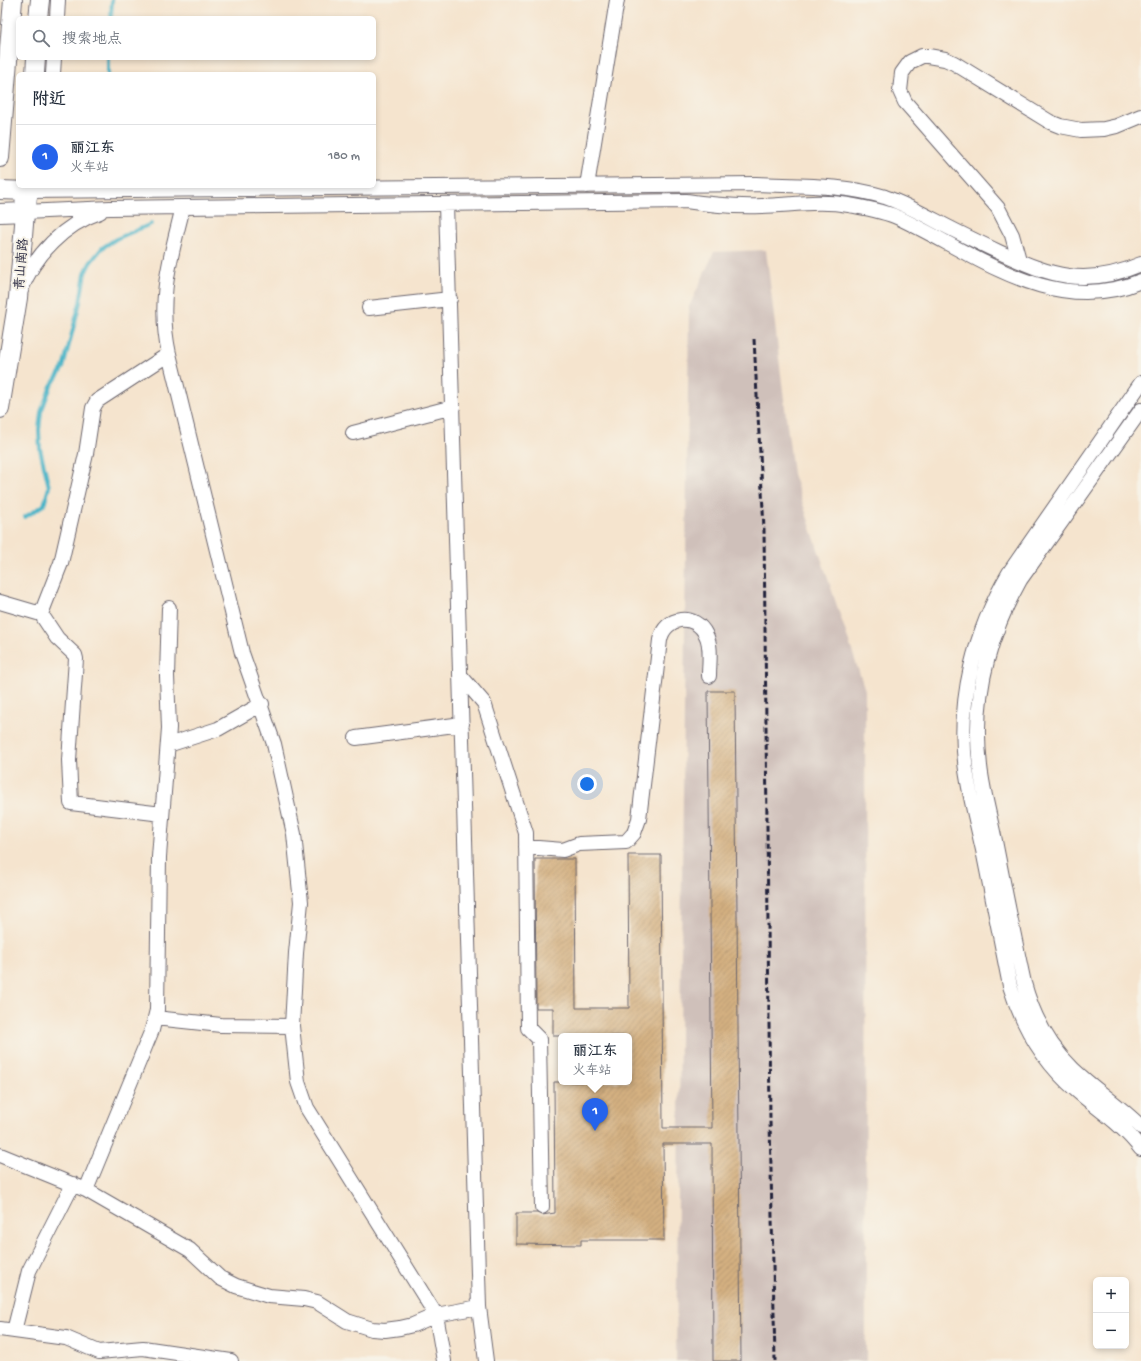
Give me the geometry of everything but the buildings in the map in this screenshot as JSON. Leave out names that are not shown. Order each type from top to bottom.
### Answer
[{"type":"highway","name":"青山南路","points":[[25,212],[27,188]]},
{"type":"main road","points":[[0,158],[8,76],[13,0]]},
{"type":"main road","points":[[38,16],[40,0]]},
{"type":"main road","points":[[35,72],[36,60]]},
{"type":"main road","points":[[0,106],[8,76]]},
{"type":"main road","points":[[0,190],[27,188]]},
{"type":"main road","points":[[0,213],[25,212]]},
{"type":"main road","name":"青山南路","points":[[0,409],[18,298],[25,212]]},
{"type":"street","points":[[57,16],[58,0]]},
{"type":"street","points":[[587,186],[617,0]]},
{"type":"street","points":[[1019,260],[1012,235],[998,208],[905,102],[900,85],[902,73],[905,67],[910,62],[922,56],[945,59],[1050,122],[1070,128],[1104,129],[1117,126],[1141,116]]},
{"type":"street","points":[[53,72],[54,60]]},
{"type":"street","points":[[376,187],[756,184],[862,191],[906,204],[950,228],[1048,273],[1076,276],[1104,275],[1141,264]]},
{"type":"street","points":[[27,188],[131,188]]},
{"type":"street","points":[[25,212],[110,208],[183,207],[686,201],[719,206],[741,206],[827,202],[849,205],[898,218],[975,258],[1043,288],[1075,292],[1091,292],[1122,287],[1141,281]]},
{"type":"street","points":[[446,204],[479,1307],[486,1361]]},
{"type":"street","points":[[183,207],[165,283],[163,296],[163,322],[169,354],[242,653],[262,704],[283,780],[294,834],[302,902],[296,953],[292,1026],[298,1082],[307,1108],[436,1315],[444,1361]]},
{"type":"street","points":[[18,298],[33,266],[56,239],[81,220],[110,208]]},
{"type":"street","points":[[369,308],[450,299]]},
{"type":"street","points":[[41,614],[61,562],[86,454],[93,408],[97,401],[169,354]]},
{"type":"street","points":[[1141,382],[1009,572],[998,591],[982,629],[971,667],[964,727],[966,769],[1010,986],[1022,1019],[1033,1040],[1051,1065],[1078,1092],[1121,1126],[1141,1149]]},
{"type":"street","points":[[353,433],[453,407]]},
{"type":"street","points":[[1141,410],[1020,580],[1010,597],[988,652],[981,688],[978,727],[981,775],[1024,983],[1034,1013],[1051,1043],[1073,1069],[1130,1116],[1141,1127]]},
{"type":"street","points":[[0,602],[41,614],[57,638],[75,655],[76,659],[69,760],[71,803],[162,814]]},
{"type":"street","points":[[86,1190],[155,1018],[158,857],[168,745],[169,608]]},
{"type":"street","points":[[526,847],[563,850],[580,844],[626,842],[634,833],[639,819],[660,640],[664,629],[668,625],[679,619],[686,619],[702,628],[709,644],[709,676]]},
{"type":"street","points":[[460,675],[484,703],[523,819],[526,833],[528,1028],[539,1039],[542,1207]]},
{"type":"street","points":[[168,745],[218,728],[262,704]]},
{"type":"street","points":[[356,738],[462,724]]},
{"type":"street","points":[[155,1018],[221,1025],[292,1026]]},
{"type":"street","points":[[0,1155],[86,1190],[190,1250],[220,1278],[242,1288],[269,1296],[304,1299],[317,1302],[347,1321],[372,1329],[385,1330],[400,1328],[413,1325],[436,1315],[479,1307]]},
{"type":"street","points":[[73,1184],[29,1271],[7,1330],[66,1338],[98,1352],[143,1348],[231,1361]]},
{"type":"shaded area","points":[[766,250],[793,474],[865,690],[866,1361],[676,1361],[689,307],[714,252]]},
{"type":"waterway","points":[[111,16],[112,0]]},
{"type":"waterway","points":[[108,60],[108,72]]},
{"type":"waterway","points":[[25,517],[44,505],[49,487],[40,449],[39,430],[41,412],[51,386],[63,368],[80,302],[85,273],[90,263],[102,248],[116,239],[151,224]]},
{"type":"railway","points":[[754,339],[764,529],[770,1121],[775,1361]]},
{"type":"place","name":"丽江东","points":[[595,1131]]}]
